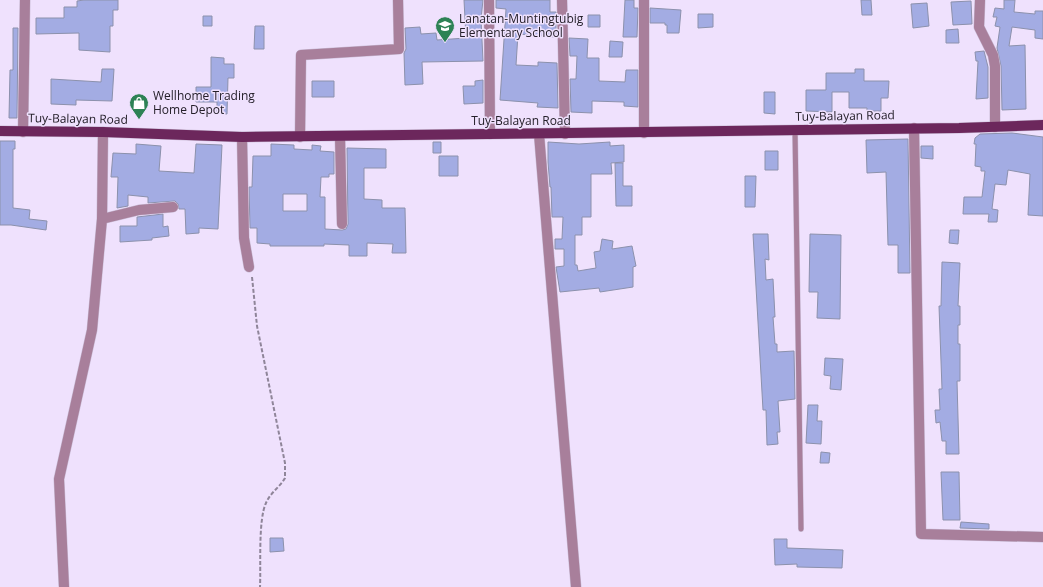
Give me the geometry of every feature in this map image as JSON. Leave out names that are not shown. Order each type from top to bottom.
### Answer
[{"type":"main road","name":"Tuy-Balayan Road","points":[[0,131],[103,132],[242,137],[340,137],[1043,125]]},
{"type":"street","points":[[23,132],[26,0]]},
{"type":"street","points":[[300,137],[301,55],[399,49],[398,0]]},
{"type":"street","points":[[489,0],[490,134]]},
{"type":"street","points":[[562,0],[565,134]]},
{"type":"street","points":[[644,0],[644,132]]},
{"type":"street","points":[[980,0],[978,27],[992,55],[995,66],[995,127]]},
{"type":"street","points":[[914,128],[921,534],[1043,537]]},
{"type":"street","points":[[64,587],[59,479],[92,330],[102,219],[103,132]]},
{"type":"street","points":[[539,134],[576,587]]},
{"type":"street","points":[[242,137],[244,238],[249,267]]},
{"type":"street","points":[[340,137],[342,224]]},
{"type":"street","points":[[102,219],[139,210],[173,207]]},
{"type":"lane","points":[[795,130],[801,529]]},
{"type":"path","points":[[249,267],[258,326],[285,463],[285,478],[265,504],[263,516],[260,587]]},
{"type":"building","points":[[118,0],[118,10],[113,10],[113,26],[110,26],[110,52],[79,50],[79,33],[36,34],[36,18],[64,18],[64,7],[77,7],[77,1]]},
{"type":"building","points":[[464,0],[483,0],[481,19],[483,61],[422,62],[423,84],[405,85],[405,28],[420,27],[421,34],[436,33],[437,40],[466,38]]},
{"type":"building","points":[[496,0],[550,0],[550,12],[556,12],[556,37],[518,34],[516,65],[538,66],[538,62],[557,63],[558,108],[537,107],[538,103],[500,100],[506,9],[496,8]]},
{"type":"building","points":[[625,0],[634,0],[634,8],[638,8],[637,37],[623,37]]},
{"type":"building","points":[[861,0],[871,0],[872,15],[862,15]]},
{"type":"building","points":[[1004,0],[1015,0],[1014,12],[1035,14],[1035,11],[1043,11],[1043,39],[1035,38],[1035,30],[1012,27],[1009,46],[1025,45],[1026,109],[1002,110],[1001,66],[997,48],[1000,27],[995,26],[997,17],[993,17],[995,8],[1004,9]]},
{"type":"building","points":[[971,1],[972,24],[953,25],[951,2]]},
{"type":"building","points":[[927,3],[929,26],[913,28],[911,4]]},
{"type":"building","points":[[650,8],[681,10],[679,33],[667,33],[667,25],[665,25],[665,23],[650,23]]},
{"type":"building","points":[[698,14],[713,14],[713,27],[698,28]]},
{"type":"building","points":[[588,15],[600,15],[600,27],[588,27]]},
{"type":"building","points":[[203,16],[212,16],[212,26],[203,26]]},
{"type":"building","points":[[255,26],[264,26],[264,49],[254,49]]},
{"type":"building","points":[[13,28],[18,28],[17,118],[9,118],[10,70],[13,70]]},
{"type":"building","points":[[958,29],[959,43],[946,43],[946,30]]},
{"type":"building","points":[[569,38],[588,39],[587,58],[599,58],[599,81],[625,82],[626,70],[638,70],[638,107],[624,106],[624,102],[592,101],[592,113],[571,112],[570,79],[576,79],[577,56],[570,56]]},
{"type":"building","points":[[610,41],[623,42],[622,57],[609,57]]},
{"type":"building","points":[[984,51],[988,67],[988,98],[976,99],[978,61],[976,61],[975,52]]},
{"type":"building","points":[[211,57],[224,58],[224,64],[234,64],[234,78],[228,78],[227,114],[217,113],[217,102],[196,102],[196,87],[211,87]]},
{"type":"building","points":[[102,69],[114,69],[112,101],[76,100],[76,105],[51,104],[51,79],[101,82]]},
{"type":"building","points":[[855,69],[864,69],[864,81],[889,81],[888,98],[881,98],[881,111],[867,111],[867,108],[849,108],[849,92],[832,92],[832,112],[806,111],[806,90],[826,90],[826,73],[855,73]]},
{"type":"building","points":[[483,80],[483,103],[464,104],[463,86],[475,86],[475,81]]},
{"type":"building","points":[[312,81],[334,81],[334,97],[312,97]]},
{"type":"building","points":[[764,92],[775,92],[775,114],[764,113]]},
{"type":"building","points":[[1012,133],[1043,137],[1043,216],[1028,215],[1030,174],[1008,170],[1006,185],[995,184],[992,209],[998,210],[997,222],[988,222],[989,214],[963,214],[964,197],[982,197],[985,171],[981,171],[981,167],[975,166],[975,138],[980,134]]},
{"type":"building","points":[[908,139],[910,273],[898,273],[898,245],[888,245],[886,172],[867,173],[866,140]]},
{"type":"building","points":[[0,141],[15,141],[15,149],[13,149],[13,208],[30,210],[29,219],[47,221],[46,230],[0,225]]},
{"type":"building","points":[[433,142],[441,142],[441,153],[433,153]]},
{"type":"building","points":[[548,142],[579,144],[610,142],[610,146],[624,145],[624,162],[611,163],[612,174],[591,174],[591,217],[582,217],[582,235],[575,235],[575,265],[577,265],[578,271],[596,268],[594,252],[600,251],[602,239],[613,241],[612,249],[632,246],[636,266],[633,267],[633,287],[600,292],[599,288],[560,292],[556,267],[564,266],[564,249],[555,249],[555,239],[562,239],[563,217],[552,217]]},
{"type":"building","points":[[136,144],[161,146],[159,171],[194,173],[196,144],[222,145],[218,229],[199,228],[199,233],[186,234],[185,209],[179,209],[178,204],[175,201],[148,203],[148,197],[128,195],[128,206],[117,208],[118,177],[111,177],[113,153],[136,154]]},
{"type":"building","points":[[271,144],[294,145],[294,149],[312,150],[312,145],[321,146],[320,151],[334,152],[334,174],[329,174],[329,177],[321,177],[320,197],[325,197],[325,229],[342,230],[346,229],[348,224],[347,148],[386,149],[386,168],[364,168],[364,199],[382,200],[382,208],[405,208],[406,253],[392,253],[393,244],[367,243],[367,256],[349,256],[349,245],[324,244],[324,246],[270,246],[270,244],[257,243],[257,228],[250,228],[249,187],[252,187],[253,156],[271,156]],"holes":[[[283,194],[307,194],[307,211],[283,211]]]},
{"type":"building","points":[[921,146],[933,146],[933,159],[921,158]]},
{"type":"building","points":[[765,151],[778,151],[778,170],[765,170]]},
{"type":"building","points":[[439,156],[458,156],[458,176],[439,176]]},
{"type":"building","points":[[615,163],[623,163],[623,186],[632,186],[632,206],[616,206]]},
{"type":"building","points":[[745,176],[756,176],[755,207],[745,207]]},
{"type":"building","points":[[163,214],[163,227],[168,226],[169,236],[152,238],[152,240],[120,242],[120,226],[137,226],[137,217]]},
{"type":"building","points":[[950,230],[959,230],[958,244],[949,243]]},
{"type":"building","points":[[753,234],[768,234],[769,260],[765,259],[766,280],[773,279],[775,317],[773,317],[777,352],[794,351],[795,399],[778,401],[780,432],[777,432],[778,444],[767,445],[766,410],[763,410]]},
{"type":"building","points":[[810,234],[841,235],[840,319],[817,318],[818,292],[809,292]]},
{"type":"building","points":[[942,262],[960,263],[958,306],[960,306],[960,325],[958,325],[958,344],[960,344],[960,381],[957,381],[959,454],[946,454],[946,441],[942,441],[940,422],[936,423],[935,410],[940,410],[939,389],[942,389],[939,306],[941,306]]},
{"type":"building","points":[[825,358],[843,359],[841,390],[830,389],[831,376],[824,375]]},
{"type":"building","points":[[808,405],[818,405],[817,421],[822,421],[821,444],[806,443]]},
{"type":"building","points":[[821,452],[830,453],[829,463],[820,463]]},
{"type":"building","points":[[941,472],[959,472],[960,520],[943,520]]},
{"type":"building","points":[[961,522],[989,524],[989,529],[960,528]]},
{"type":"building","points":[[270,538],[283,538],[284,551],[270,552]]},
{"type":"building","points":[[774,539],[787,539],[787,548],[843,550],[842,568],[797,567],[797,564],[775,565]]},
{"type":"place","name":"Lanatan-Muntingtubig Elementary School","points":[[445,43]]},
{"type":"place","name":"Wellhome Trading Home Depot","points":[[139,120]]}]
